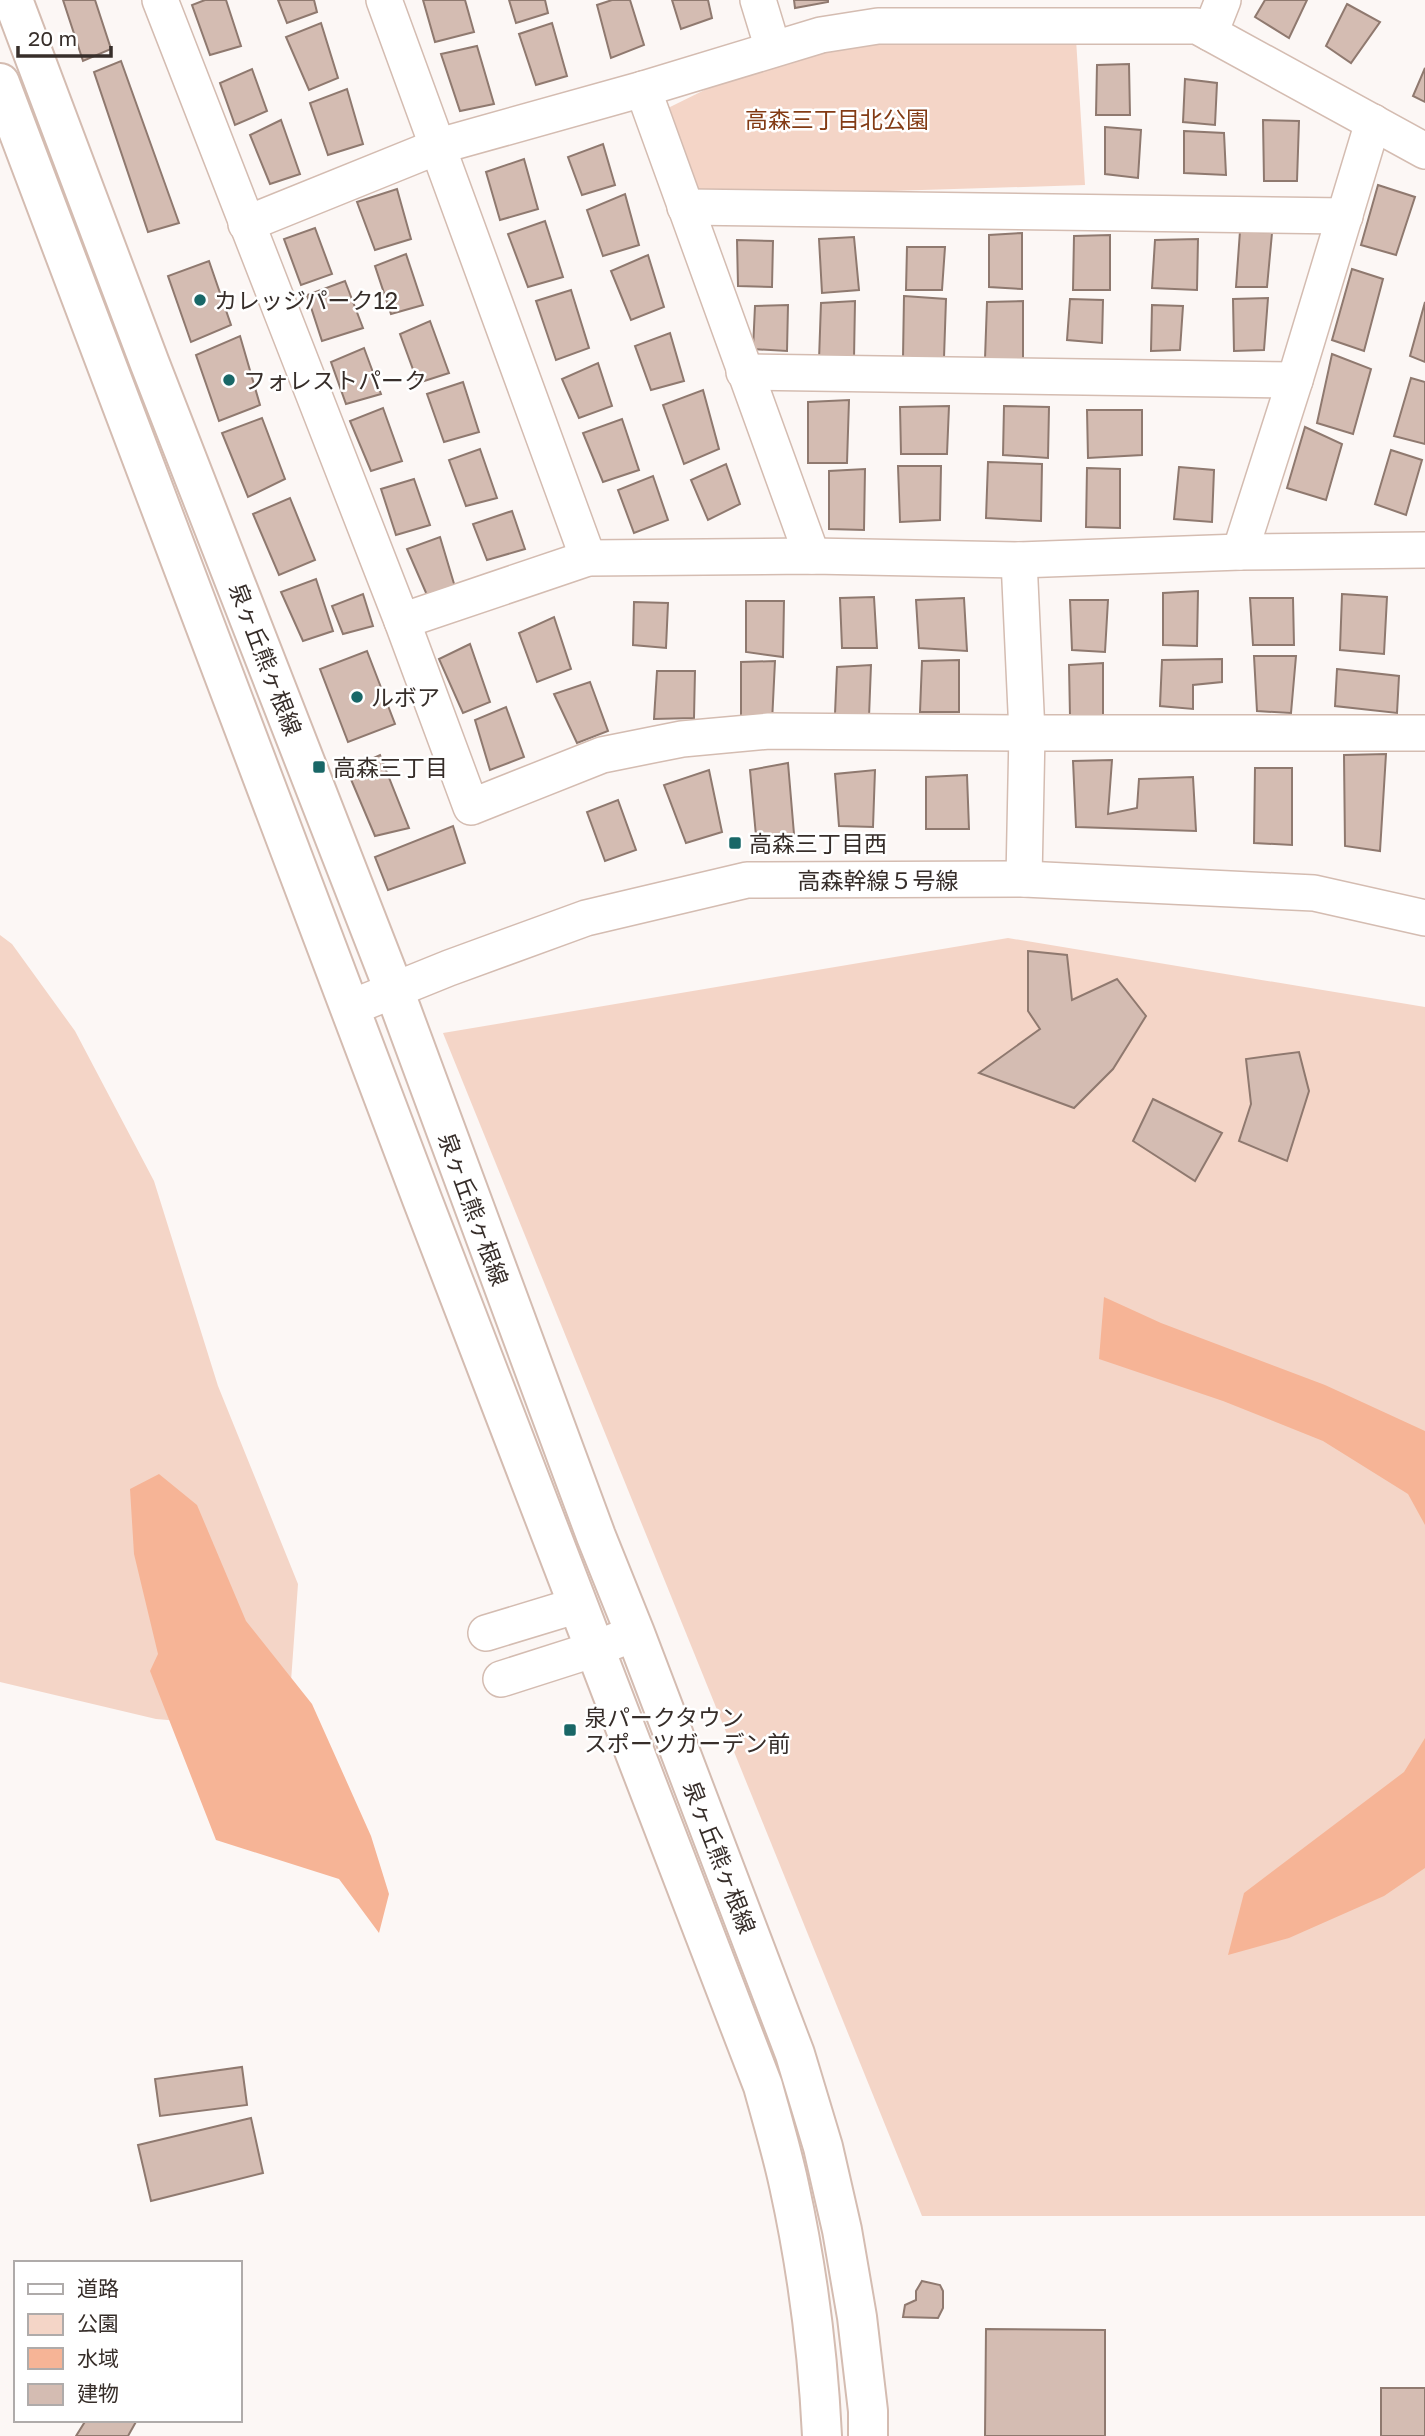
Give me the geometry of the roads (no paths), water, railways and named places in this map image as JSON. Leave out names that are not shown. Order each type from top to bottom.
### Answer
[{"type":"main road","name":"泉ヶ丘熊ヶ根線","points":[[13,0],[150,364],[394,990],[577,1485],[795,2054],[823,2147],[842,2230],[858,2317],[868,2436]]},
{"type":"main road","name":"泉ヶ丘熊ヶ根線","points":[[0,83],[350,1008],[763,2086],[789,2184],[806,2279],[819,2374],[822,2436]]},
{"type":"street","points":[[160,0],[402,621],[471,807],[602,755],[682,740],[769,731],[1425,733]]},
{"type":"street","points":[[384,0],[588,558]]},
{"type":"street","points":[[758,0],[773,49]]},
{"type":"street","points":[[1210,33],[1223,0]]},
{"type":"street","points":[[246,224],[439,146],[643,89],[821,34],[878,13],[1082,13],[1197,26],[1425,151]]},
{"type":"street","points":[[643,89],[812,556]]},
{"type":"street","points":[[1240,552],[1296,380],[1373,122]]},
{"type":"street","points":[[685,207],[1345,216]]},
{"type":"street","points":[[744,372],[1296,380]]},
{"type":"street","points":[[402,621],[588,558],[812,556],[1019,560],[1240,552],[1425,550]]},
{"type":"street","points":[[1019,560],[1027,733],[1024,879]]},
{"type":"street","name":"高森幹線５号線","points":[[350,1008],[586,918],[747,880],[1024,879],[1314,893],[1425,918]]},
{"type":"street","points":[[486,1633],[578,1605]]},
{"type":"street","points":[[501,1679],[595,1650],[635,1633]]},
{"type":"water","points":[[1104,1297],[1161,1323],[1325,1385],[1425,1431],[1425,1525],[1408,1494],[1323,1441],[1223,1401],[1099,1359]]},
{"type":"water","points":[[159,1474],[197,1505],[246,1621],[312,1704],[371,1836],[389,1894],[379,1933],[339,1879],[216,1840],[150,1671],[158,1654],[134,1554],[130,1489]]},
{"type":"water","points":[[1425,1738],[1425,1868],[1384,1896],[1289,1938],[1228,1955],[1244,1893],[1404,1772]]},
{"type":"place","name":"カレッジパーク12","points":[[200,300]]},
{"type":"place","name":"フォレストパーク","points":[[229,380]]},
{"type":"place","name":"ルボア","points":[[357,697]]},
{"type":"place","name":"高森三丁目","points":[[319,767]]},
{"type":"place","name":"高森三丁目西","points":[[735,843]]},
{"type":"place","name":"泉パークタウン スポーツガーデン前","points":[[570,1730]]},
{"type":"park label","name":"高森三丁目北公園","points":[[837,119]]}]
